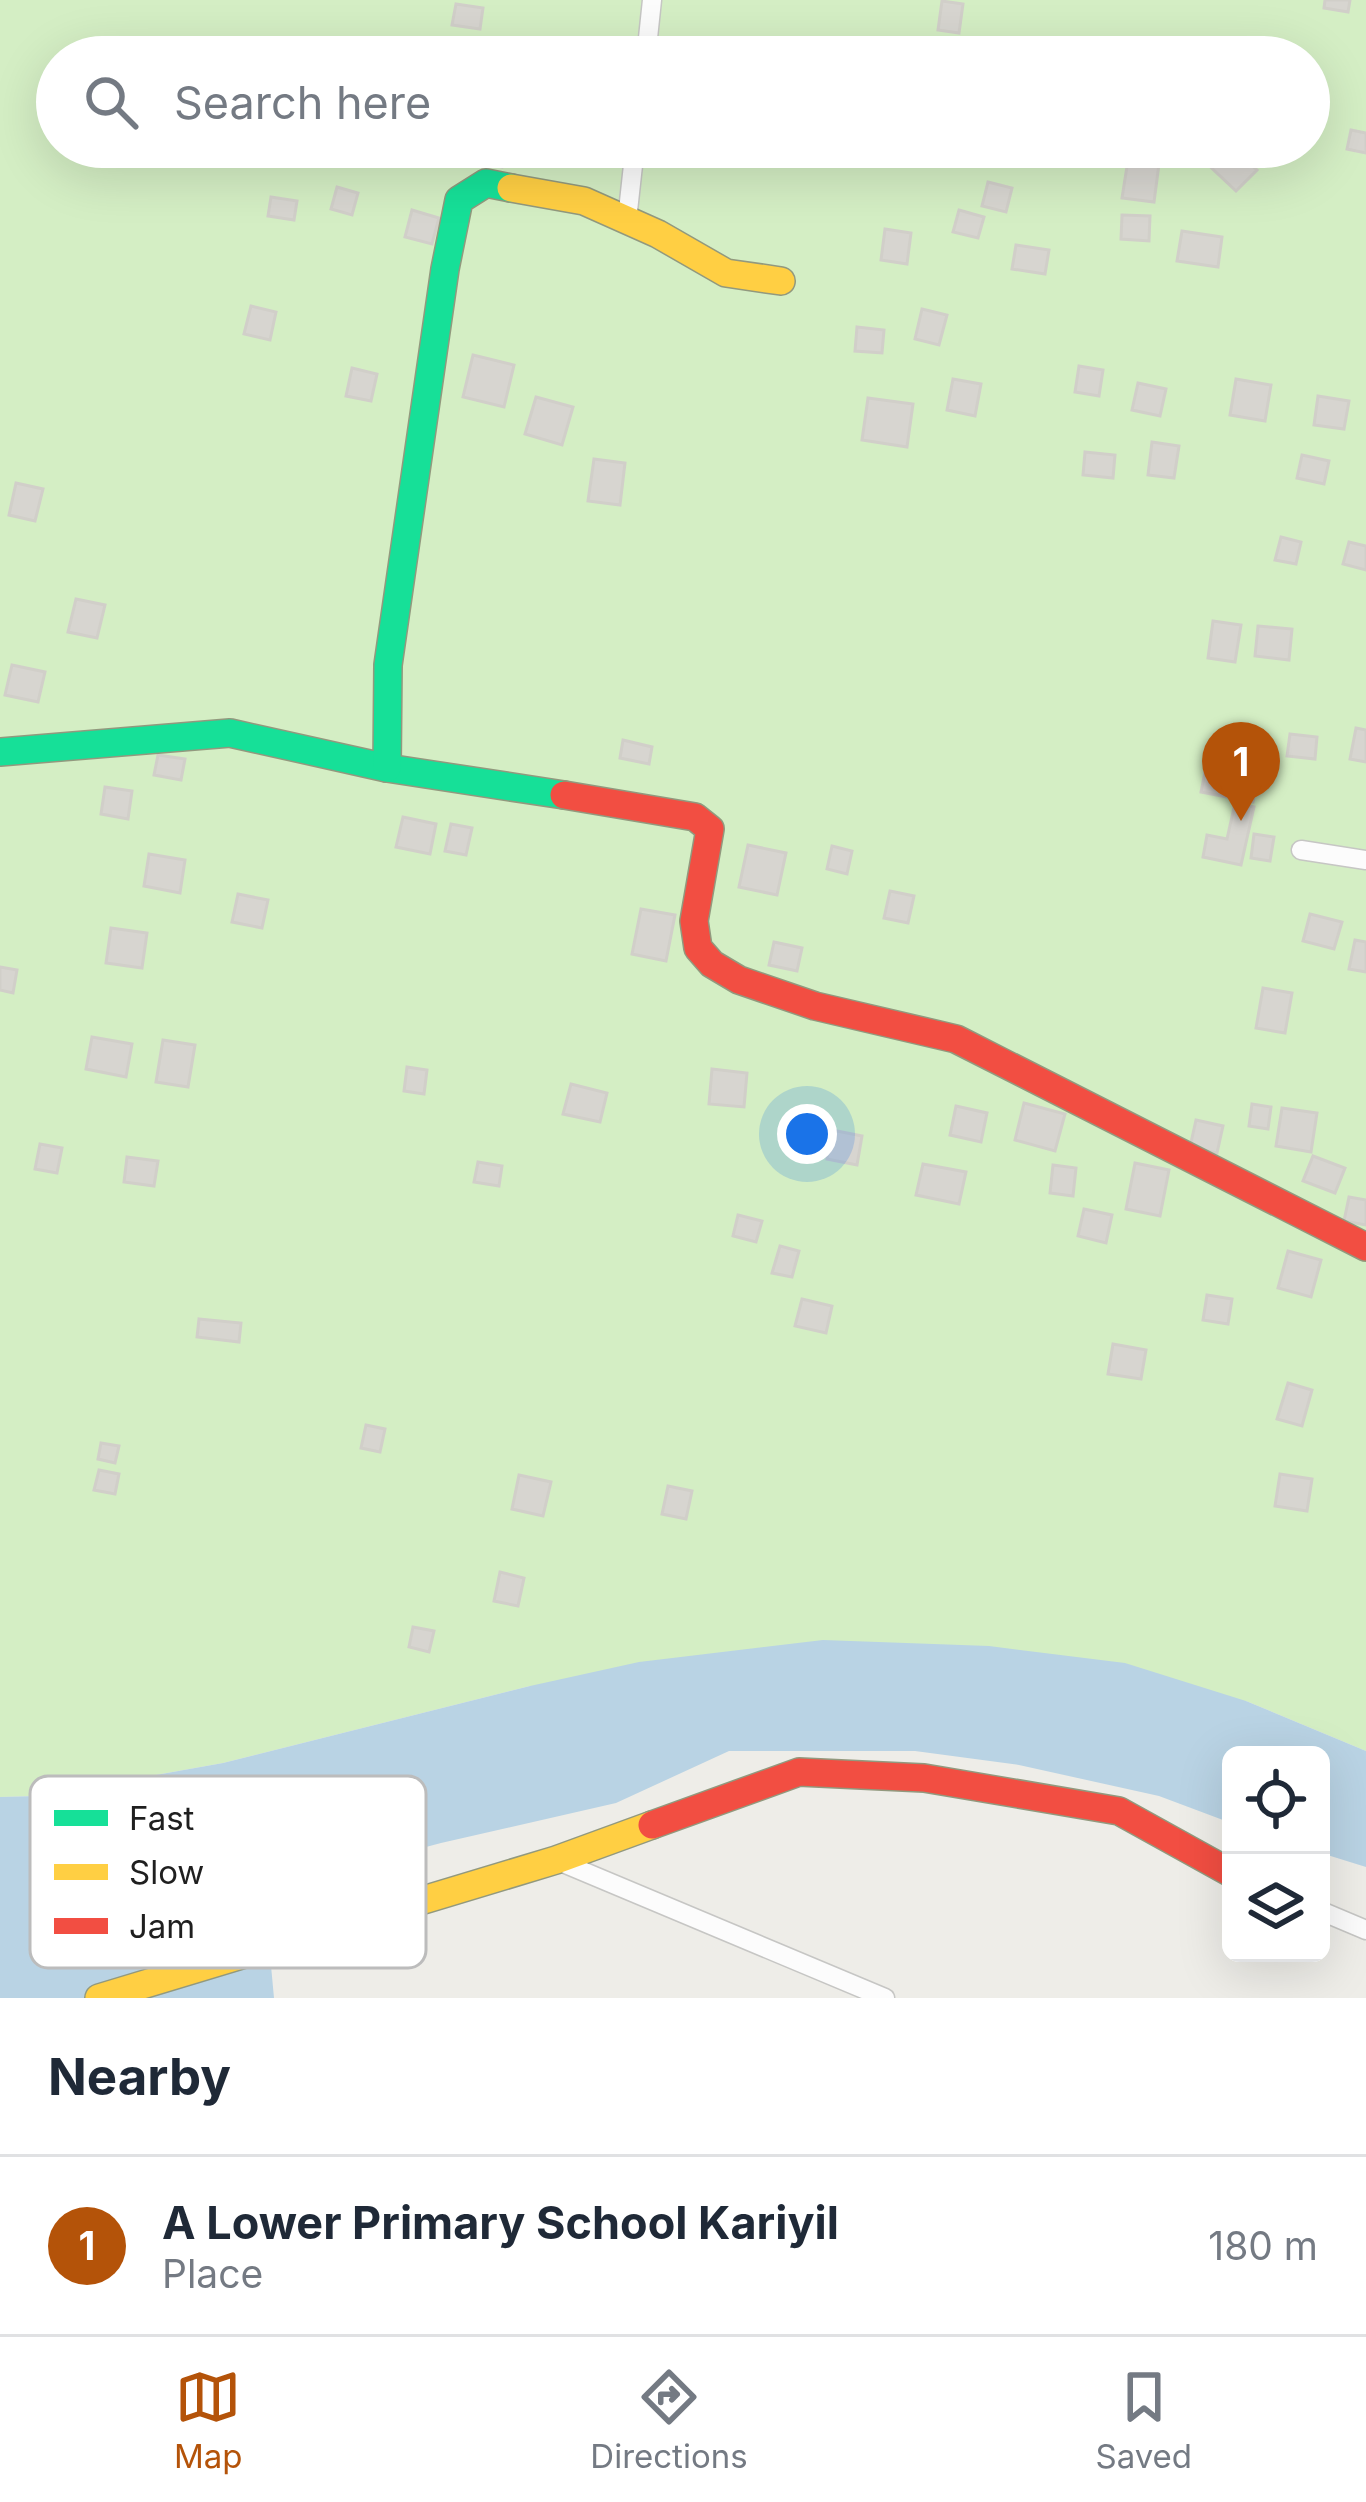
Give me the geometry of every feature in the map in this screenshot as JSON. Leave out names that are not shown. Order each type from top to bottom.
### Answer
[{"type":"street","points":[[648,36],[652,0]]},
{"type":"street","points":[[627,220],[633,168]]},
{"type":"street","points":[[387,768],[388,664],[459,200],[486,184],[584,201],[658,233],[726,273],[781,280]]},
{"type":"street","points":[[0,752],[230,733],[387,768],[695,817],[710,829],[694,930],[699,951],[710,964],[756,988],[956,1039],[1366,1246]]},
{"type":"street","points":[[1301,850],[1366,860]]},
{"type":"street","points":[[426,1899],[556,1860],[800,1772],[924,1778],[1119,1811],[1222,1868]]},
{"type":"street","points":[[556,1860],[885,1998]]},
{"type":"street","points":[[1330,1915],[1366,1930]]},
{"type":"street","points":[[99,1998],[199,1968]]},
{"type":"green space","points":[[0,0],[1366,0],[1366,1751],[1246,1701],[530,1686],[223,1763],[150,1776],[30,1776],[30,1796],[0,1797]]},
{"type":"water","points":[[823,1640],[989,1646],[1125,1663],[1246,1701],[1366,1751],[1366,1867],[1330,1856],[1330,1746],[1222,1746],[1222,1820],[1159,1796],[1019,1765],[915,1751],[729,1751],[616,1803],[426,1847],[426,1776],[150,1776],[223,1763],[639,1662]]},
{"type":"water","points":[[30,1796],[30,1968],[271,1968],[274,1998],[0,1998],[0,1797]]},
{"type":"building","points":[[1325,0],[1350,0],[1348,12],[1324,8]]},
{"type":"building","points":[[942,1],[963,4],[959,33],[938,30]]},
{"type":"building","points":[[456,4],[483,8],[480,29],[452,25]]},
{"type":"building","points":[[1351,130],[1366,133],[1366,153],[1347,149]]},
{"type":"building","points":[[1127,168],[1158,168],[1154,202],[1122,198]]},
{"type":"building","points":[[1212,168],[1257,170],[1236,191]]},
{"type":"building","points":[[988,182],[1012,188],[1006,212],[982,206]]},
{"type":"building","points":[[337,187],[358,193],[352,215],[331,209]]},
{"type":"building","points":[[271,197],[297,201],[294,220],[268,216]]},
{"type":"building","points":[[412,210],[439,218],[432,244],[405,237]]},
{"type":"building","points":[[959,210],[984,217],[978,238],[953,232]]},
{"type":"building","points":[[1122,215],[1150,216],[1149,241],[1121,239]]},
{"type":"building","points":[[885,229],[911,233],[907,264],[881,260]]},
{"type":"building","points":[[1182,231],[1222,237],[1218,267],[1177,261]]},
{"type":"building","points":[[1016,245],[1049,250],[1045,274],[1012,269]]},
{"type":"building","points":[[251,306],[276,312],[270,340],[244,334]]},
{"type":"building","points":[[922,309],[947,315],[939,345],[915,339]]},
{"type":"building","points":[[857,327],[884,330],[882,353],[855,351]]},
{"type":"building","points":[[473,355],[514,365],[504,407],[463,397]]},
{"type":"building","points":[[1079,366],[1103,370],[1099,396],[1075,392]]},
{"type":"building","points":[[352,368],[377,374],[371,401],[346,396]]},
{"type":"building","points":[[953,379],[981,384],[975,416],[947,410]]},
{"type":"building","points":[[1236,379],[1271,385],[1265,421],[1230,415]]},
{"type":"building","points":[[1138,383],[1166,389],[1160,416],[1132,410]]},
{"type":"building","points":[[1318,396],[1349,401],[1344,429],[1314,425]]},
{"type":"building","points":[[536,397],[573,407],[562,445],[525,434]]},
{"type":"building","points":[[868,398],[913,404],[907,447],[862,440]]},
{"type":"building","points":[[1152,442],[1179,446],[1174,478],[1148,475]]},
{"type":"building","points":[[1085,452],[1115,455],[1113,478],[1083,475]]},
{"type":"building","points":[[1302,455],[1329,461],[1324,484],[1297,478]]},
{"type":"building","points":[[594,459],[625,463],[620,505],[588,501]]},
{"type":"building","points":[[16,483],[43,489],[35,521],[9,515]]},
{"type":"building","points":[[1281,537],[1301,542],[1296,564],[1275,560]]},
{"type":"building","points":[[1349,542],[1366,546],[1366,570],[1343,564]]},
{"type":"building","points":[[76,599],[105,605],[97,638],[68,632]]},
{"type":"building","points":[[1213,621],[1241,625],[1235,662],[1208,658]]},
{"type":"building","points":[[1258,626],[1292,629],[1289,660],[1255,656]]},
{"type":"building","points":[[12,665],[45,672],[38,702],[5,695]]},
{"type":"building","points":[[1356,728],[1366,730],[1366,762],[1350,759]]},
{"type":"building","points":[[1290,734],[1317,737],[1315,759],[1287,756]]},
{"type":"building","points":[[623,740],[652,747],[649,764],[620,758]]},
{"type":"building","points":[[158,755],[185,759],[181,780],[154,775]]},
{"type":"building","points":[[1205,772],[1257,781],[1253,802],[1201,792]]},
{"type":"building","points":[[105,787],[132,791],[128,819],[101,814]]},
{"type":"building","points":[[1235,803],[1254,807],[1241,865],[1203,857],[1207,835],[1227,839]]},
{"type":"building","points":[[403,817],[436,824],[430,854],[396,847]]},
{"type":"building","points":[[451,824],[472,828],[466,855],[445,851]]},
{"type":"building","points":[[1254,834],[1274,837],[1270,861],[1251,858]]},
{"type":"building","points":[[748,845],[786,853],[777,895],[739,887]]},
{"type":"building","points":[[832,846],[852,851],[847,874],[827,869]]},
{"type":"building","points":[[149,854],[185,860],[180,893],[144,886]]},
{"type":"building","points":[[890,891],[914,896],[908,923],[884,918]]},
{"type":"building","points":[[238,894],[268,900],[262,928],[232,922]]},
{"type":"building","points":[[641,909],[675,915],[666,961],[632,954]]},
{"type":"building","points":[[1310,914],[1342,922],[1334,949],[1303,941]]},
{"type":"building","points":[[111,928],[147,933],[142,968],[106,963]]},
{"type":"building","points":[[1355,940],[1366,942],[1366,972],[1349,969]]},
{"type":"building","points":[[774,942],[802,948],[797,971],[769,965]]},
{"type":"building","points":[[0,967],[17,970],[13,993],[0,990]]},
{"type":"building","points":[[1263,988],[1292,993],[1285,1033],[1256,1028]]},
{"type":"building","points":[[92,1037],[132,1044],[126,1077],[86,1069]]},
{"type":"building","points":[[163,1040],[195,1045],[188,1087],[156,1082]]},
{"type":"building","points":[[407,1067],[427,1070],[424,1094],[404,1091]]},
{"type":"building","points":[[712,1069],[747,1073],[744,1107],[709,1104]]},
{"type":"building","points":[[571,1084],[607,1093],[600,1122],[563,1114]]},
{"type":"building","points":[[1024,1103],[1065,1114],[1055,1151],[1015,1140]]},
{"type":"building","points":[[1252,1104],[1271,1107],[1268,1129],[1249,1126]]},
{"type":"building","points":[[956,1106],[987,1113],[981,1142],[950,1135]]},
{"type":"building","points":[[1282,1108],[1317,1113],[1311,1152],[1276,1146]]},
{"type":"building","points":[[1196,1120],[1223,1126],[1217,1153],[1190,1147]]},
{"type":"building","points":[[832,1130],[862,1136],[857,1165],[827,1159]]},
{"type":"building","points":[[40,1144],[62,1148],[57,1173],[35,1169]]},
{"type":"building","points":[[1313,1156],[1345,1168],[1335,1193],[1303,1181]]},
{"type":"building","points":[[127,1157],[158,1161],[154,1186],[124,1182]]},
{"type":"building","points":[[478,1162],[502,1166],[499,1186],[474,1182]]},
{"type":"building","points":[[1135,1163],[1169,1170],[1160,1216],[1126,1209]]},
{"type":"building","points":[[923,1164],[966,1172],[959,1204],[916,1195]]},
{"type":"building","points":[[1053,1165],[1076,1168],[1073,1196],[1050,1193]]},
{"type":"building","points":[[1349,1197],[1366,1200],[1366,1225],[1344,1221]]},
{"type":"building","points":[[1084,1209],[1112,1215],[1106,1243],[1078,1236]]},
{"type":"building","points":[[738,1215],[762,1221],[756,1242],[733,1236]]},
{"type":"building","points":[[780,1246],[799,1251],[792,1277],[772,1273]]},
{"type":"building","points":[[1288,1251],[1321,1260],[1311,1297],[1278,1288]]},
{"type":"building","points":[[1207,1295],[1232,1299],[1228,1324],[1203,1320]]},
{"type":"building","points":[[802,1299],[832,1306],[826,1333],[795,1326]]},
{"type":"building","points":[[199,1319],[241,1323],[239,1342],[197,1337]]},
{"type":"building","points":[[1113,1344],[1146,1350],[1141,1379],[1108,1374]]},
{"type":"building","points":[[1288,1383],[1312,1390],[1302,1426],[1277,1419]]},
{"type":"building","points":[[366,1425],[385,1429],[380,1452],[361,1448]]},
{"type":"building","points":[[101,1443],[119,1446],[115,1463],[98,1459]]},
{"type":"building","points":[[99,1470],[119,1474],[115,1494],[94,1490]]},
{"type":"building","points":[[1280,1474],[1312,1479],[1307,1511],[1275,1506]]},
{"type":"building","points":[[519,1475],[551,1482],[543,1516],[512,1509]]},
{"type":"building","points":[[668,1486],[692,1491],[686,1519],[662,1514]]},
{"type":"building","points":[[500,1572],[524,1578],[518,1606],[494,1601]]},
{"type":"building","points":[[413,1627],[434,1631],[429,1652],[409,1647]]},
{"type":"traffic: fast","points":[[387,768],[388,665],[459,200],[486,183],[511,188]]},
{"type":"traffic: fast","points":[[0,752],[230,733],[387,768],[564,795]]},
{"type":"traffic: slow","points":[[511,188],[584,201],[658,234],[726,273],[781,281]]},
{"type":"traffic: slow","points":[[426,1899],[652,1825]]},
{"type":"traffic: slow","points":[[99,1998],[198,1968]]},
{"type":"traffic: jam","points":[[564,795],[695,817],[710,829],[694,921],[698,948],[712,964],[739,980],[815,1006],[956,1039],[1366,1247]]},
{"type":"traffic: jam","points":[[652,1825],[799,1772],[924,1778],[1119,1811],[1222,1868]]},
{"type":"place","name":"A Lower Primary School Kariyil","points":[[1241,821]]}]
